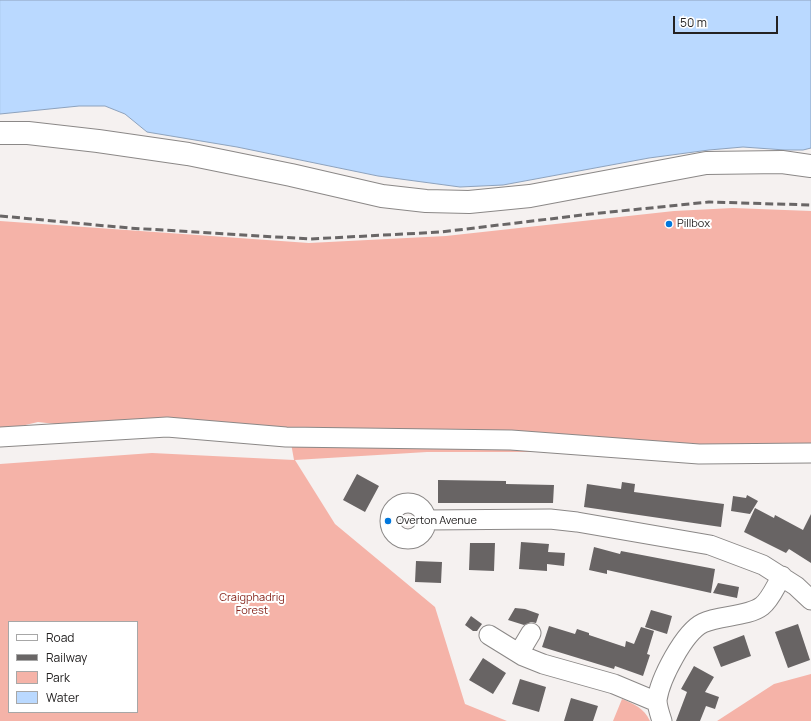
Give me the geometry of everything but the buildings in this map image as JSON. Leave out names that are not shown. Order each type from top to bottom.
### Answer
[{"type":"main road","points":[[0,133],[28,133],[181,153],[291,175],[382,196],[433,201],[469,202],[530,196],[706,163],[782,162],[811,166]]},
{"type":"street","points":[[0,437],[167,426],[286,437],[511,440],[699,454],[811,453]]},
{"type":"street","points":[[426,520],[550,519],[578,522],[710,545],[764,564],[796,586],[811,600]]},
{"type":"street","points":[[662,721],[657,702],[661,686],[674,658],[688,635],[695,627],[704,622],[752,611],[762,606],[782,576]]},
{"type":"street","points":[[519,653],[531,632]]},
{"type":"street","points":[[489,635],[519,653],[543,664],[614,684],[657,702]]},
{"type":"green space","name":"Craigphadrig Forest","points":[[733,208],[811,211],[811,462],[569,452],[427,452],[295,460],[335,524],[435,607],[465,704],[507,721],[0,721],[0,464],[152,453],[294,460],[289,432],[73,426],[38,422],[0,431],[0,221],[309,243],[446,236],[674,211]]},
{"type":"green space","points":[[811,674],[811,721],[717,721],[774,684]]},
{"type":"green space","points":[[622,699],[642,710],[650,721],[613,721]]},
{"type":"water","points":[[0,0],[811,0],[811,148],[803,150],[785,150],[743,147],[709,150],[649,158],[503,185],[460,187],[378,176],[237,147],[147,132],[125,114],[105,106],[79,106],[0,114]]},
{"type":"railway","points":[[0,216],[129,228],[310,239],[441,232],[591,214],[709,202],[811,205]]},
{"type":"place","name":"Pillbox","points":[[669,224]]},
{"type":"place","name":"Overton Avenue","points":[[388,521]]}]
